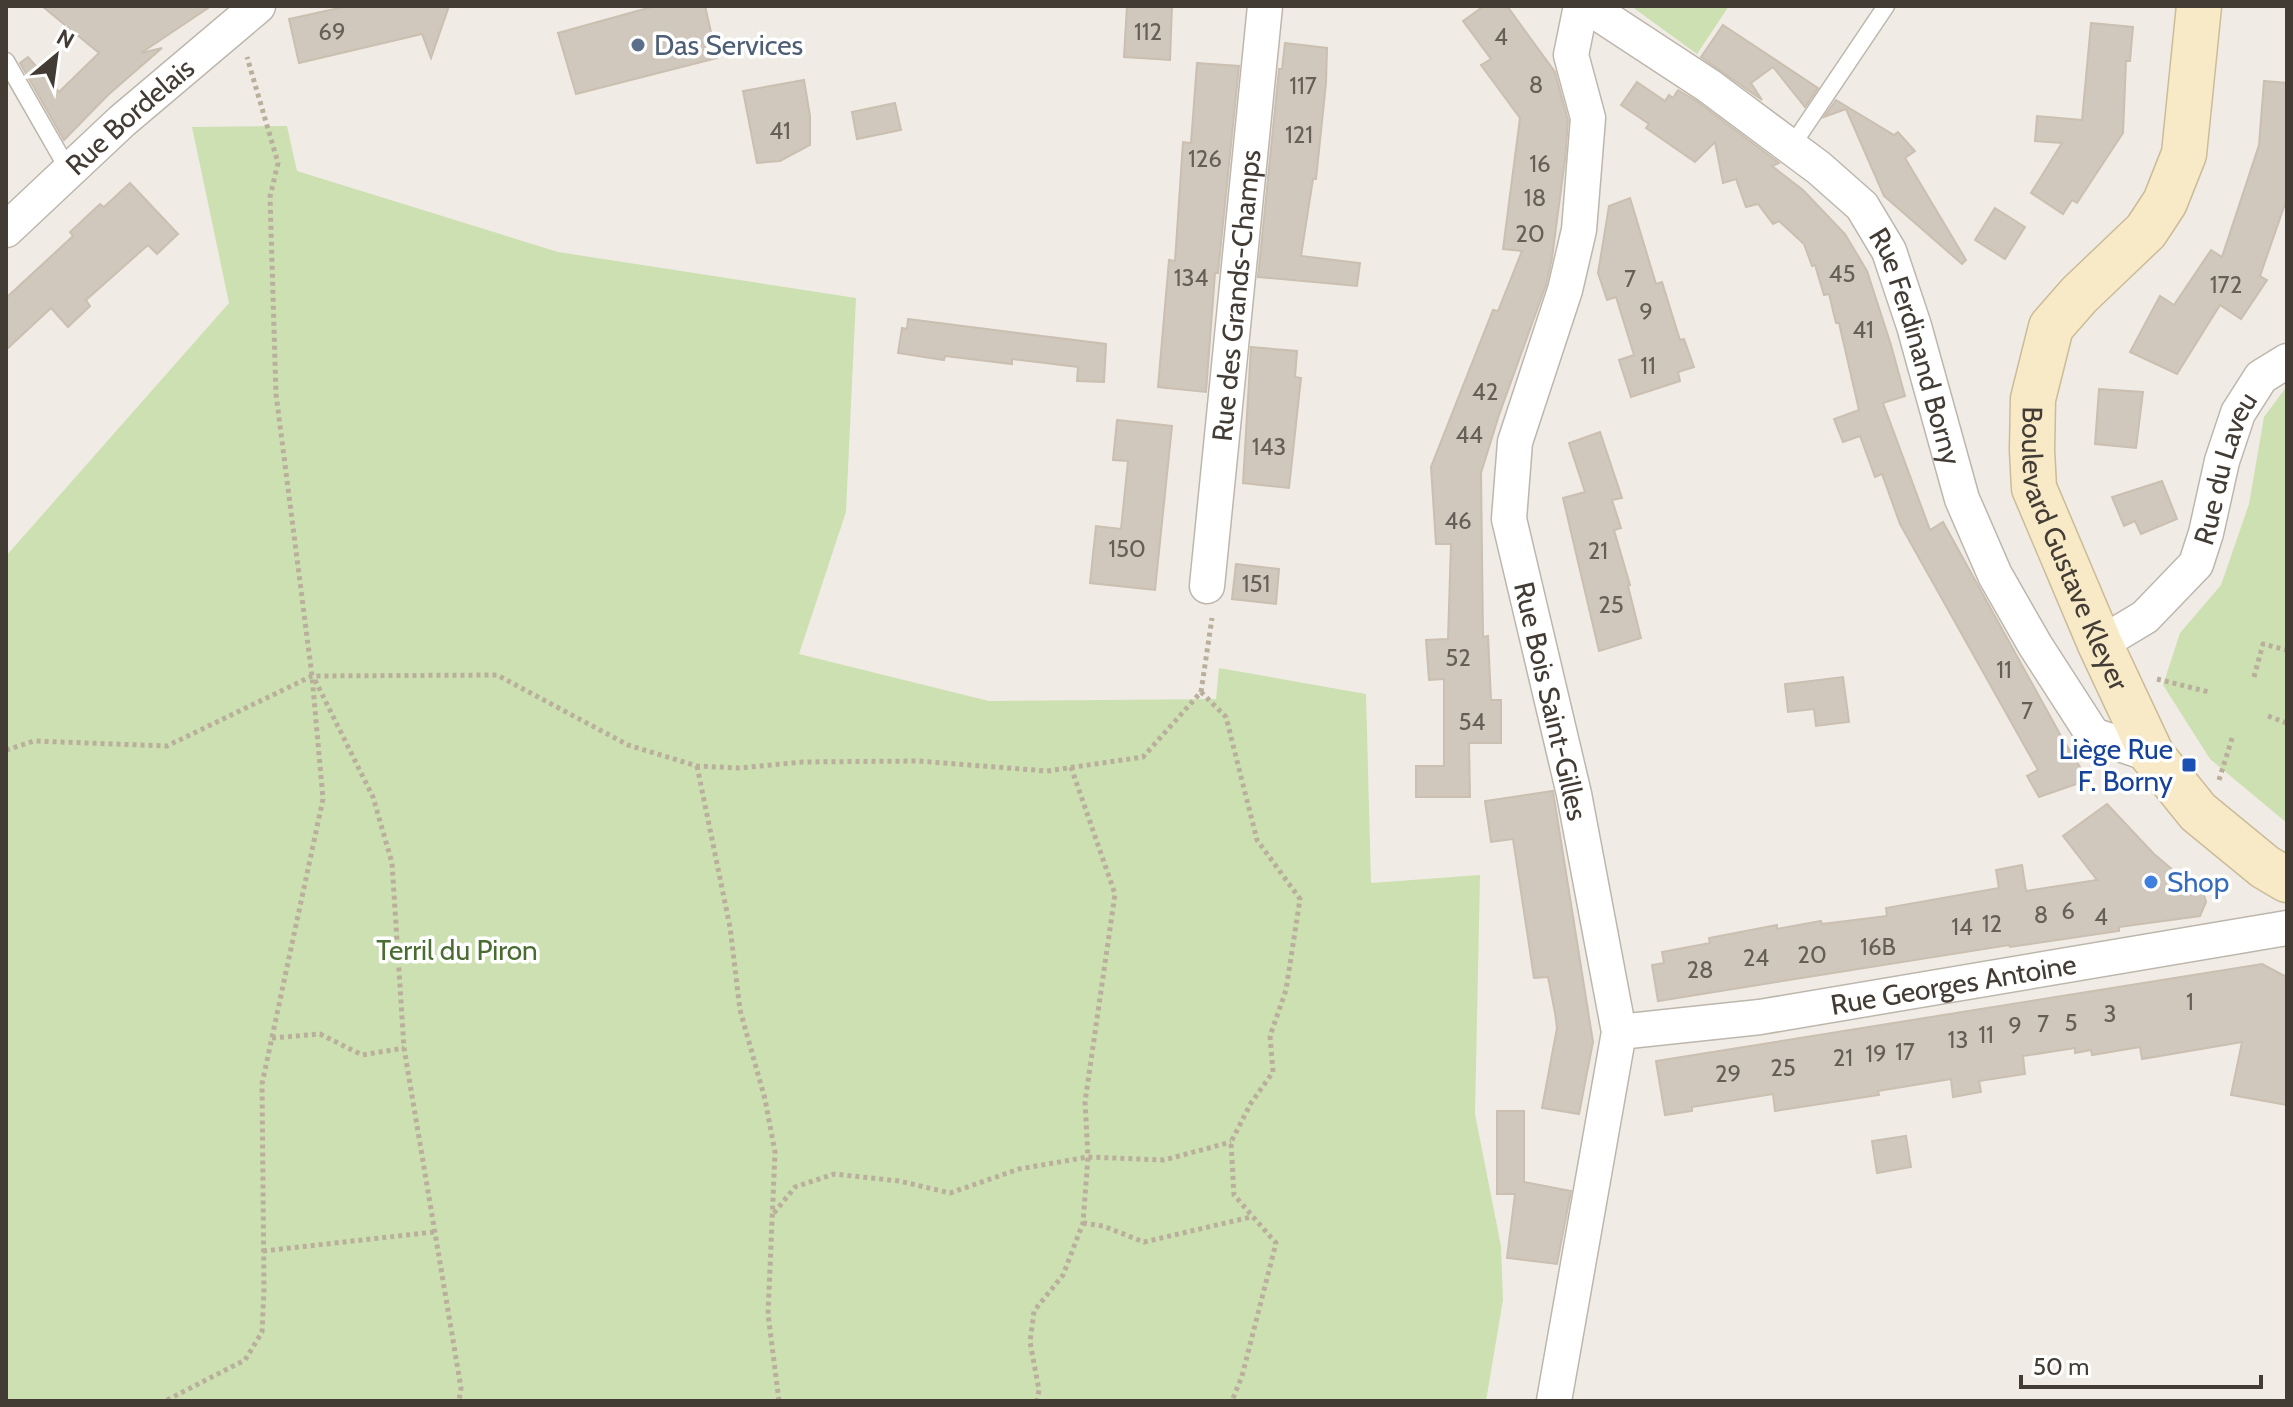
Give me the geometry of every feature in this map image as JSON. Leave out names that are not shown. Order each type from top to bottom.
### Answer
[{"type":"street","name":"Rue des Grands-Champs","points":[[1207,586],[1265,6]]},
{"type":"street","name":"Rue Ferdinand Borny","points":[[1584,6],[1709,86],[1819,168],[1862,206],[1889,251],[1914,326],[1962,499],[1995,575],[2035,645],[2093,735],[2152,755]]},
{"type":"street","name":"Rue Bois Saint-Gilles","points":[[1554,1401],[1619,1032],[1571,780],[1509,519],[1515,442],[1565,290],[1579,230],[1588,118],[1571,55],[1584,6]]},
{"type":"street","name":"Boulevard Gustave Kleyer","points":[[2199,6],[2184,154],[2165,202],[2146,231],[2079,295],[2051,327],[2033,399],[2034,488],[2100,644],[2152,755],[2198,812],[2265,867],[2287,880]]},
{"type":"street","name":"Rue Bordelais","points":[[6,230],[122,121],[248,14]]},
{"type":"street","name":"Rue du Laveu","points":[[2100,644],[2145,617],[2196,564],[2222,461],[2238,413],[2261,377],[2287,361]]},
{"type":"street","name":"Rue Georges Antoine","points":[[1619,1032],[1760,1017],[2287,928]]},
{"type":"lane","points":[[1791,147],[1886,6]]},
{"type":"lane","points":[[6,61],[69,171]]},
{"type":"path","points":[[168,1401],[245,1360],[262,1332],[262,1084],[323,799],[312,676],[276,394],[270,197],[278,163],[248,14]]},
{"type":"path","points":[[6,750],[34,741],[167,746],[312,676],[497,675],[628,745],[697,766],[739,768],[802,762],[918,761],[1047,771],[1143,757],[1201,692],[1212,616],[1207,586]]},
{"type":"path","points":[[2254,677],[2263,644],[2287,650]]},
{"type":"path","points":[[312,676],[373,797],[392,863],[404,1048],[461,1388],[459,1401]]},
{"type":"path","points":[[2156,679],[2209,692]]},
{"type":"path","points":[[1201,692],[1226,717],[1257,840],[1300,899],[1286,990],[1270,1036],[1273,1072],[1251,1103],[1231,1142],[1234,1195],[1276,1243],[1242,1376],[1232,1401]]},
{"type":"path","points":[[2268,716],[2287,723]]},
{"type":"path","points":[[2220,776],[2233,735]]},
{"type":"path","points":[[697,766],[730,927],[740,1010],[765,1099],[775,1152],[768,1314],[779,1401]]},
{"type":"path","points":[[1037,1401],[1039,1390],[1030,1342],[1034,1311],[1063,1275],[1083,1223],[1088,1157],[1085,1102],[1115,894],[1071,767]]},
{"type":"path","points":[[272,1038],[320,1034],[362,1055],[404,1048]]},
{"type":"path","points":[[773,1215],[795,1187],[834,1174],[899,1181],[950,1193],[1019,1169],[1088,1157],[1164,1160],[1231,1142]]},
{"type":"path","points":[[1083,1223],[1103,1226],[1144,1242],[1251,1217]]},
{"type":"path","points":[[263,1251],[434,1232]]},
{"type":"green space","points":[[1631,6],[1729,6],[1697,54]]},
{"type":"green space","name":"Terril du Piron","points":[[287,126],[297,171],[558,252],[856,298],[846,512],[799,654],[989,701],[1216,699],[1219,668],[1366,694],[1371,883],[1480,875],[1475,1114],[1501,1246],[1503,1300],[1486,1401],[6,1401],[6,556],[229,303],[192,127]]},
{"type":"green space","points":[[2287,386],[2287,823],[2210,759],[2163,685],[2180,633],[2221,585],[2249,504],[2264,417]]},
{"type":"building","points":[[42,6],[211,6],[141,53],[162,48],[108,95],[64,140],[20,63],[28,57],[59,92],[99,53]]},
{"type":"building","points":[[348,6],[449,6],[431,58],[422,34],[299,63],[289,19]]},
{"type":"building","name":"Das Services","points":[[655,6],[705,6],[717,58],[576,94],[558,33]]},
{"type":"building","points":[[1127,6],[1172,6],[1170,60],[1124,57]]},
{"type":"building","points":[[1484,6],[1507,6],[1555,72],[1568,120],[1565,160],[1546,285],[1481,473],[1483,637],[1488,636],[1491,700],[1501,700],[1501,743],[1469,743],[1470,797],[1416,797],[1416,766],[1444,766],[1444,679],[1429,680],[1426,640],[1448,639],[1451,544],[1436,544],[1431,467],[1493,310],[1498,311],[1522,251],[1503,249],[1520,118],[1481,65],[1491,59],[1463,21]]},
{"type":"building","points":[[2091,23],[2133,27],[2130,61],[2126,61],[2123,133],[2077,203],[2072,200],[2063,214],[2031,193],[2062,143],[2035,141],[2037,116],[2082,120]]},
{"type":"building","points":[[1723,25],[1818,88],[1805,107],[1773,67],[1751,83],[1762,100],[1701,57]]},
{"type":"building","points":[[1285,43],[1327,48],[1316,179],[1313,179],[1301,256],[1360,263],[1357,286],[1258,277],[1279,69],[1282,69]]},
{"type":"building","points":[[1197,63],[1239,66],[1218,273],[1215,273],[1206,392],[1158,387],[1169,260],[1175,261],[1183,142],[1191,143]]},
{"type":"building","points":[[804,80],[810,116],[810,145],[780,161],[757,163],[743,91]]},
{"type":"building","points":[[2264,81],[2287,83],[2287,198],[2260,276],[2267,280],[2241,319],[2220,305],[2177,374],[2130,352],[2160,296],[2174,305],[2211,250],[2222,257],[2259,145]]},
{"type":"building","points":[[1637,82],[1665,101],[1669,95],[1673,98],[1678,90],[1698,102],[1779,163],[1772,166],[1803,190],[1845,234],[1867,271],[1891,345],[1905,396],[1883,403],[1930,530],[1943,522],[2088,780],[2039,797],[2027,776],[2038,770],[1900,524],[1882,474],[1875,477],[1860,436],[1843,442],[1834,419],[1859,410],[1839,323],[1836,323],[1829,294],[1824,295],[1815,265],[1812,266],[1804,244],[1779,221],[1773,224],[1758,204],[1746,207],[1736,179],[1723,183],[1715,142],[1695,162],[1646,128],[1649,124],[1621,105]]},
{"type":"building","points":[[1836,100],[1894,135],[1898,132],[1915,151],[1905,158],[1966,260],[1962,264],[1884,196],[1846,109],[1824,117]]},
{"type":"building","points":[[895,103],[901,130],[857,139],[852,112]]},
{"type":"building","points":[[130,183],[178,234],[157,254],[148,245],[86,300],[90,306],[68,327],[51,308],[6,350],[6,298],[73,236],[70,232],[100,204],[104,207]]},
{"type":"building","points":[[1630,198],[1656,284],[1662,282],[1680,340],[1684,339],[1694,367],[1678,372],[1680,381],[1631,397],[1619,360],[1634,355],[1616,297],[1607,300],[1598,273],[1609,206]]},
{"type":"building","points":[[1995,208],[2025,227],[2005,259],[1975,240]]},
{"type":"building","points":[[908,319],[1106,344],[1104,382],[1077,381],[1078,367],[1012,359],[1012,364],[945,356],[944,360],[898,353],[902,328],[907,329]]},
{"type":"building","points":[[1251,347],[1297,351],[1295,377],[1301,378],[1289,488],[1243,483]]},
{"type":"building","points":[[2099,389],[2143,392],[2136,448],[2095,444]]},
{"type":"building","points":[[1117,420],[1172,426],[1155,590],[1090,583],[1096,526],[1121,529],[1128,461],[1113,460]]},
{"type":"building","points":[[1600,432],[1622,498],[1612,500],[1621,528],[1614,530],[1641,638],[1599,651],[1563,498],[1585,492],[1569,443]]},
{"type":"building","points":[[2162,481],[2177,519],[2141,534],[2135,521],[2124,526],[2112,497]]},
{"type":"building","points":[[1236,564],[1279,569],[1276,604],[1232,599]]},
{"type":"building","points":[[1843,677],[1849,722],[1816,726],[1814,709],[1788,712],[1785,684]]},
{"type":"building","points":[[1553,791],[1593,1042],[1579,1114],[1542,1108],[1557,1028],[1555,1013],[1548,977],[1534,978],[1513,839],[1491,842],[1485,801]]},
{"type":"building","points":[[2107,804],[2154,854],[2203,891],[2206,902],[2200,916],[1658,1001],[1652,965],[1664,963],[1662,952],[1710,943],[1709,938],[1777,925],[1777,929],[1821,921],[1822,924],[1887,916],[1886,908],[1999,888],[1996,870],[2022,865],[2026,891],[2097,880],[2063,836]]},
{"type":"building","points":[[2262,964],[2287,977],[2287,1105],[2231,1095],[2242,1042],[2142,1059],[2140,1047],[2092,1055],[2091,1050],[2075,1053],[2075,1048],[2023,1056],[2025,1074],[1979,1081],[1981,1092],[1953,1097],[1951,1079],[1878,1091],[1879,1095],[1775,1111],[1773,1094],[1692,1107],[1692,1111],[1665,1115],[1656,1061]]},
{"type":"building","points":[[1497,1111],[1524,1111],[1524,1182],[1571,1191],[1557,1264],[1507,1258],[1515,1194],[1497,1194]]},
{"type":"building","points":[[1906,1136],[1911,1167],[1877,1173],[1872,1141]]},
{"type":"place","name":"Das Services","points":[[638,45]]},
{"type":"place","name":"Liège Rue F. Borny","points":[[2189,765]]},
{"type":"place","name":"Shop","points":[[2151,882]]}]
